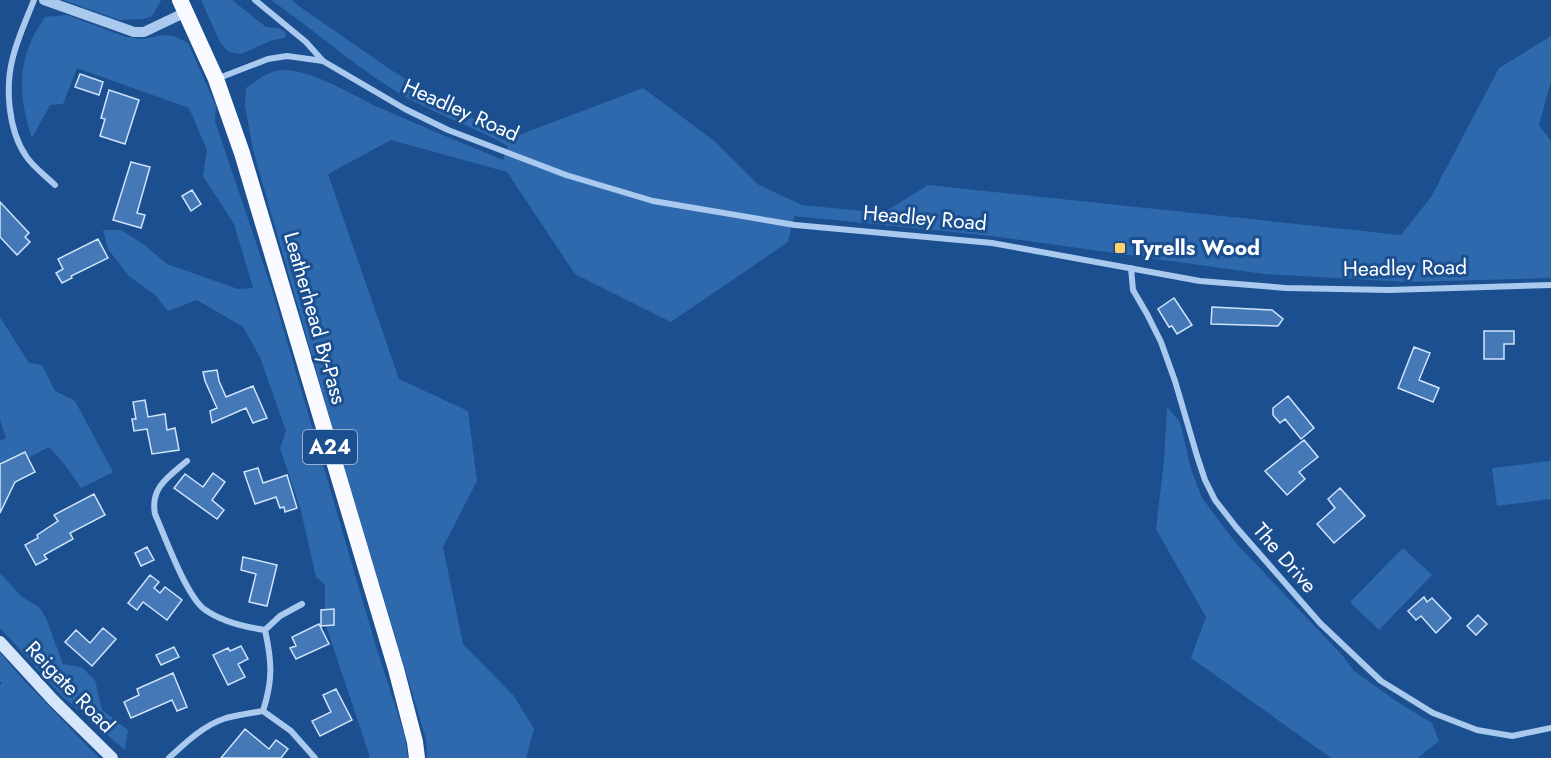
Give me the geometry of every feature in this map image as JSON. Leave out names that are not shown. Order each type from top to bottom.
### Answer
[{"type":"highway","name":"Leatherhead By-Pass","points":[[183,6],[216,79],[242,153],[392,658],[416,742],[417,758]]},
{"type":"main road","name":"Reigate Road","points":[[0,642],[54,701],[112,758]]},
{"type":"street","points":[[34,0],[13,57],[9,89],[11,116],[18,144],[27,158],[55,185]]},
{"type":"street","points":[[44,0],[134,32],[144,32],[183,6]]},
{"type":"street","name":"Headley Road","points":[[255,0],[306,42],[323,61],[405,109],[448,130],[566,175],[653,201],[795,225],[992,243],[1200,280],[1286,288],[1389,290],[1551,285]]},
{"type":"street","name":"Headley Road","points":[[216,79],[268,58],[287,56],[323,61]]},
{"type":"street","name":"The Drive","points":[[1131,268],[1133,290],[1161,342],[1202,472],[1215,500],[1242,535],[1320,623],[1381,681],[1433,713],[1477,730],[1512,736],[1551,728]]},
{"type":"street","points":[[187,461],[159,487],[154,495],[153,505],[180,572],[203,608],[233,624],[265,630]]},
{"type":"street","points":[[265,630],[280,616],[302,604]]},
{"type":"street","points":[[263,711],[271,673],[265,630]]},
{"type":"street","points":[[169,758],[188,740],[215,723],[263,711],[291,731],[315,758]]},
{"type":"shaded area","points":[[63,0],[161,0],[151,17],[119,20]]},
{"type":"shaded area","points":[[201,0],[232,0],[266,27],[279,28],[286,33],[285,38],[273,40],[241,54],[229,52],[220,42]]},
{"type":"shaded area","points":[[271,0],[292,0],[391,70],[455,109],[511,138],[643,88],[713,140],[759,185],[802,205],[883,213],[928,185],[1401,235],[1431,197],[1499,68],[1551,36],[1551,81],[1539,125],[1551,141],[1551,278],[1406,282],[1264,274],[992,236],[794,216],[788,242],[671,322],[575,274],[507,172],[391,140],[328,174],[399,379],[468,411],[477,481],[443,547],[463,644],[514,696],[534,729],[526,758],[427,758],[426,739],[332,426],[253,150],[245,106],[246,88],[273,72],[294,71],[319,78],[380,108],[503,160],[508,146],[397,92]]},
{"type":"shaded area","points":[[67,15],[126,37],[145,39],[161,35],[174,36],[188,43],[216,106],[215,121],[272,290],[375,643],[405,737],[408,758],[369,758],[326,626],[334,625],[334,609],[325,609],[325,585],[316,577],[301,511],[280,448],[286,431],[260,357],[243,327],[197,300],[168,311],[156,296],[129,276],[108,249],[103,230],[121,230],[143,244],[167,264],[238,289],[253,288],[234,224],[203,176],[207,150],[189,108],[77,68],[63,104],[50,105],[32,138],[22,90],[22,75],[29,46],[45,17]]},
{"type":"shaded area","points":[[0,317],[29,363],[42,365],[55,391],[75,401],[113,472],[81,488],[49,447],[28,458],[0,464],[0,441],[6,438],[0,420]]},
{"type":"shaded area","points":[[1167,407],[1180,422],[1191,469],[1202,498],[1235,542],[1342,655],[1354,671],[1432,723],[1439,741],[1418,758],[1331,758],[1191,658],[1206,617],[1156,529],[1164,461]]},
{"type":"shaded area","points":[[1551,461],[1551,499],[1497,506],[1492,468]]},
{"type":"shaded area","points":[[1403,548],[1432,575],[1379,630],[1350,602]]},
{"type":"shaded area","points":[[0,573],[22,597],[39,607],[46,618],[63,664],[81,667],[95,680],[102,710],[128,730],[125,750],[63,697],[0,628]]},
{"type":"shaded area","points":[[0,652],[18,674],[99,758],[0,758],[0,685],[2,683],[0,681]]},
{"type":"building","points":[[80,74],[103,82],[99,95],[75,87]]},
{"type":"building","points":[[109,90],[139,100],[125,144],[100,136],[105,119],[101,118]]},
{"type":"building","points":[[131,162],[150,167],[137,213],[145,215],[141,228],[113,220]]},
{"type":"building","points":[[192,190],[201,204],[191,211],[182,196]]},
{"type":"building","points":[[0,202],[29,233],[25,237],[30,242],[17,255],[0,237]]},
{"type":"building","points":[[98,239],[108,258],[71,276],[72,278],[62,283],[56,273],[63,269],[58,259]]},
{"type":"building","points":[[1174,298],[1192,325],[1177,334],[1172,326],[1169,327],[1158,309]]},
{"type":"building","points":[[1212,307],[1272,310],[1283,319],[1278,326],[1211,324]]},
{"type":"building","points":[[1484,331],[1514,331],[1514,344],[1504,344],[1504,359],[1484,359]]},
{"type":"building","points":[[1414,347],[1430,353],[1419,380],[1439,388],[1433,402],[1398,388]]},
{"type":"building","points":[[217,370],[226,397],[253,386],[267,418],[253,423],[246,408],[212,423],[210,411],[217,408],[203,372]]},
{"type":"building","points":[[1288,396],[1314,428],[1301,439],[1285,419],[1280,423],[1273,415],[1273,408]]},
{"type":"building","points":[[145,400],[148,417],[165,414],[167,430],[175,428],[179,450],[152,454],[147,429],[134,431],[132,419],[136,419],[133,402]]},
{"type":"building","points":[[1304,440],[1318,457],[1299,472],[1305,479],[1287,495],[1265,471]]},
{"type":"building","points":[[25,452],[35,472],[15,482],[0,513],[0,464]]},
{"type":"building","points":[[258,468],[263,483],[287,475],[297,508],[285,512],[284,507],[280,508],[276,497],[255,504],[244,472]]},
{"type":"building","points":[[213,473],[225,482],[212,500],[224,510],[217,519],[174,488],[185,474],[203,487]]},
{"type":"building","points":[[1340,488],[1365,516],[1334,543],[1317,524],[1335,508],[1328,499]]},
{"type":"building","points":[[94,494],[105,515],[70,533],[73,539],[44,555],[47,559],[36,565],[25,545],[38,538],[37,535],[58,521],[54,515]]},
{"type":"building","points":[[147,547],[154,560],[141,566],[135,553]]},
{"type":"building","points":[[243,557],[277,565],[267,606],[249,602],[256,574],[241,570]]},
{"type":"building","points":[[150,575],[159,582],[154,588],[160,593],[165,587],[182,600],[167,620],[143,602],[137,610],[128,603]]},
{"type":"building","points":[[1424,597],[1427,602],[1432,598],[1451,618],[1436,633],[1421,616],[1416,620],[1408,611]]},
{"type":"building","points":[[334,609],[334,625],[321,626],[321,610]]},
{"type":"building","points":[[1478,615],[1487,624],[1476,635],[1467,626]]},
{"type":"building","points":[[319,624],[329,644],[296,659],[290,648],[296,646],[292,637]]},
{"type":"building","points":[[103,628],[116,639],[92,666],[65,642],[76,630],[90,643]]},
{"type":"building","points":[[241,646],[248,659],[238,664],[245,677],[228,685],[213,655],[228,648],[230,651]]},
{"type":"building","points":[[174,647],[179,657],[161,665],[156,655]]},
{"type":"building","points":[[173,673],[187,707],[177,711],[172,700],[131,718],[124,702],[139,695],[137,689]]},
{"type":"building","points":[[336,689],[352,720],[320,736],[312,721],[331,712],[323,695]]},
{"type":"building","points":[[245,729],[269,749],[276,740],[288,749],[281,758],[221,758]]},
{"type":"place","name":"Tyrells Wood","points":[[1120,248]]}]
